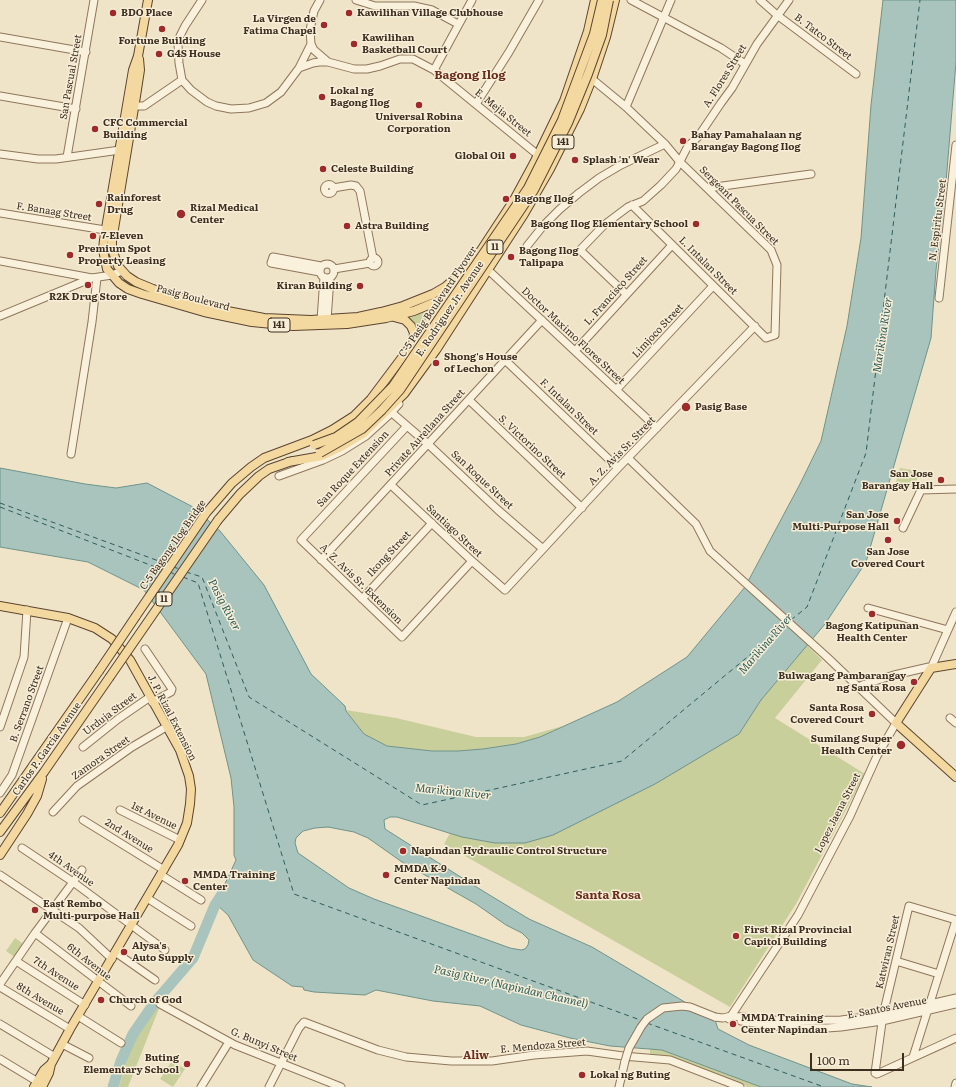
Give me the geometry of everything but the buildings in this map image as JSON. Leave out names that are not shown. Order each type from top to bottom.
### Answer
[{"type":"main road","name":"Pasig Boulevard","points":[[148,0],[138,56],[133,70],[105,230],[104,250],[107,269],[119,283],[128,289],[142,294],[204,312],[252,322],[320,326],[360,322],[414,311],[447,297],[488,270]]},
{"type":"main road","name":"E. Rodriguez Jr. Avenue","points":[[283,451],[312,440],[332,430],[354,416],[371,399],[476,258],[514,200],[564,101],[588,31],[595,0]]},
{"type":"main road","name":"C-5 Pasig Boulevard Flyover","points":[[283,451],[314,446],[336,437],[358,422],[393,386],[528,188],[562,120],[594,34],[602,0]]},
{"type":"main road","name":"C-5 Pasig Boulevard Flyover","points":[[288,462],[320,453],[362,429],[400,390],[534,190],[568,123],[588,74],[602,35],[609,0]]},
{"type":"main road","name":"E. Rodriguez Jr. Avenue","points":[[288,462],[322,456],[341,447],[364,433],[404,394],[436,350],[524,214],[550,169],[580,109],[592,79],[606,37],[615,0]]},
{"type":"main road","name":"Pasig Boulevard","points":[[138,56],[140,70],[135,106],[112,241],[114,256],[118,266],[136,282],[222,310],[264,318],[287,320],[324,320],[382,312],[426,298],[453,281],[476,258]]},
{"type":"main road","points":[[564,101],[580,109]]},
{"type":"main road","points":[[394,316],[403,319],[410,325],[414,333],[413,344]]},
{"type":"main road","name":"C-5 Bagong Ilog Bridge","points":[[99,671],[210,508],[232,482],[251,467],[264,458],[283,451]]},
{"type":"main road","name":"Carlos P. Garcia Avenue","points":[[0,832],[44,772],[218,520],[240,494],[259,476],[269,469],[288,462]]},
{"type":"main road","name":"J. P. Rizal Extension","points":[[0,606],[68,618],[95,628],[112,639],[130,660],[180,750],[190,783],[191,797],[189,812],[187,823],[180,840],[163,872],[70,1029],[53,1060],[49,1074],[38,1085]]},
{"type":"main road","points":[[930,667],[956,664]]},
{"type":"main road","name":"Lopez Jaena Street","points":[[896,723],[930,667]]},
{"type":"main road","name":"Carlos P. Garcia Avenue","points":[[0,813],[99,671]]},
{"type":"main road","points":[[904,710],[902,720],[906,732]]},
{"type":"main road","points":[[896,723],[956,777]]},
{"type":"main road","points":[[0,855],[37,796],[44,772]]},
{"type":"main road","points":[[0,805],[20,784]]},
{"type":"street","name":"San Pascual Street","points":[[67,158],[94,0]]},
{"type":"street","points":[[202,0],[185,26],[178,44],[182,80],[207,102],[216,106],[231,109],[249,108],[266,102],[281,92],[299,68],[310,44],[310,30],[314,11],[320,0]]},
{"type":"street","points":[[356,0],[375,6],[414,6],[432,10],[458,24]]},
{"type":"street","points":[[434,70],[472,0]]},
{"type":"street","points":[[476,104],[509,52],[539,0]]},
{"type":"street","points":[[631,0],[721,48],[745,64]]},
{"type":"street","points":[[626,107],[671,0]]},
{"type":"street","name":"B. Tatco Street","points":[[760,0],[777,16],[856,74]]},
{"type":"street","name":"A. Flores Street","points":[[626,294],[580,250],[604,225],[628,207],[643,201],[661,185],[680,162],[688,146],[698,137],[714,115],[732,88],[745,64],[789,0]]},
{"type":"street","points":[[0,37],[86,52]]},
{"type":"street","points":[[310,44],[314,50],[328,62]]},
{"type":"street","name":"E. Mejia Street","points":[[299,68],[313,63],[328,62],[345,68],[360,70],[374,68],[400,59],[408,58],[418,61],[434,70],[538,155]]},
{"type":"street","name":"Sergeant Pascua Street","points":[[592,79],[626,107],[665,144],[680,162],[771,250],[777,265],[775,335],[771,337]]},
{"type":"street","points":[[135,106],[144,106],[182,80]]},
{"type":"street","points":[[0,96],[76,109]]},
{"type":"street","points":[[527,246],[551,218],[579,193],[621,165],[665,144]]},
{"type":"street","name":"N. Espiritu Street","points":[[939,298],[956,145]]},
{"type":"street","points":[[0,154],[38,159],[67,158],[120,150]]},
{"type":"street","points":[[708,188],[810,174]]},
{"type":"street","points":[[333,188],[351,185],[356,186],[360,191],[371,261],[334,269]]},
{"type":"street","name":"L. Intalan Street","points":[[632,206],[766,338],[771,337]]},
{"type":"street","name":"F. Banaag Street","points":[[0,213],[105,230]]},
{"type":"street","name":"L. Francisco Street","points":[[575,351],[672,245]]},
{"type":"street","points":[[324,273],[273,257],[272,263],[324,273],[334,274],[334,269]]},
{"type":"street","name":"Doctor Maximo Flores Street","points":[[476,258],[657,428]]},
{"type":"street","points":[[1,262],[95,278]]},
{"type":"street","points":[[324,320],[325,264],[329,264],[334,269]]},
{"type":"street","points":[[0,316],[95,278],[112,275],[122,271]]},
{"type":"street","points":[[71,454],[92,322],[95,278]]},
{"type":"street","name":"Limjoco Street","points":[[617,390],[714,286]]},
{"type":"street","name":"Private Aurellana Street","points":[[321,560],[542,320]]},
{"type":"street","name":"A. Z. Avis Sr. Street","points":[[505,590],[618,468],[755,326]]},
{"type":"street","name":"San Roque Extension","points":[[279,476],[323,460],[342,451],[366,436],[406,395],[434,358],[436,350]]},
{"type":"street","name":"F. Intalan Street","points":[[505,360],[618,468]]},
{"type":"street","name":"S. Victorino Street","points":[[469,400],[582,508]]},
{"type":"street","points":[[391,412],[407,426]]},
{"type":"street","name":"San Roque Extension","points":[[301,540],[407,426]]},
{"type":"street","name":"San Roque Street","points":[[407,426],[498,510],[543,549]]},
{"type":"street","points":[[628,458],[696,524],[710,551],[828,657],[896,723]]},
{"type":"street","name":"Santiago Street","points":[[391,485],[472,562],[505,590]]},
{"type":"street","points":[[904,528],[921,490],[956,489]]},
{"type":"street","name":"Ikong Street","points":[[362,599],[432,523]]},
{"type":"street","name":"A. Z. Avis Sr. Extension","points":[[301,540],[402,637],[472,562]]},
{"type":"street","points":[[868,608],[948,630]]},
{"type":"street","points":[[0,727],[24,657],[27,610]]},
{"type":"street","name":"Lopez Jaena Street","points":[[930,667],[956,612]]},
{"type":"street","name":"B. Serrano Street","points":[[0,793],[12,775],[68,618]]},
{"type":"street","name":"Urduja Street","points":[[83,747],[118,719],[151,699],[171,692],[172,689],[145,649]]},
{"type":"street","points":[[862,685],[894,675],[930,667]]},
{"type":"street","points":[[950,718],[956,723]]},
{"type":"street","name":"Lopez Jaena Street","points":[[729,1018],[798,915],[850,816],[877,756],[896,723]]},
{"type":"street","name":"Zamora Street","points":[[54,812],[77,786],[132,747],[166,727]]},
{"type":"street","name":"1st Avenue","points":[[120,810],[180,840]]},
{"type":"street","name":"2nd Avenue","points":[[83,820],[163,872],[201,900]]},
{"type":"street","name":"4th Avenue","points":[[22,848],[73,882],[165,950]]},
{"type":"street","points":[[0,986],[35,933],[82,870]]},
{"type":"street","points":[[0,875],[79,928],[113,956],[155,980]]},
{"type":"street","points":[[147,898],[191,926]]},
{"type":"street","name":"Katwiran Street","points":[[913,1057],[877,1074],[875,1073],[883,1018],[909,906],[956,920]]},
{"type":"street","points":[[913,1057],[956,920]]},
{"type":"street","name":"6th Avenue","points":[[35,933],[131,1006]]},
{"type":"street","name":"7th Avenue","points":[[16,961],[85,1005]]},
{"type":"street","points":[[896,961],[939,974]]},
{"type":"street","name":"8th Avenue","points":[[0,986],[70,1029]]},
{"type":"street","name":"E. Santos Avenue","points":[[928,1008],[956,998]]},
{"type":"street","name":"G. Bunyi Street","points":[[160,1004],[229,1042],[341,1087]]},
{"type":"street","name":"E. Santos Avenue","points":[[619,1087],[624,1059],[629,1048],[647,1019],[664,1008],[674,1006],[690,1007],[715,1017],[827,1021],[883,1018],[928,1008],[956,1004]]},
{"type":"street","points":[[78,1016],[121,1043]]},
{"type":"street","name":"E. Mendoza Street","points":[[269,1087],[280,1063],[299,1028],[304,1022],[378,1050],[414,1058],[451,1061],[492,1061],[534,1055],[587,1051],[624,1059]]},
{"type":"street","points":[[0,1024],[53,1060]]},
{"type":"street","points":[[913,1057],[956,1038]]},
{"type":"street","points":[[201,1087],[229,1042]]},
{"type":"street","points":[[62,1044],[89,1058]]},
{"type":"street","points":[[0,1059],[38,1085]]},
{"type":"street","points":[[624,1059],[670,1060],[740,1087]]},
{"type":"street","points":[[955,1087],[956,1083]]},
{"type":"green space","points":[[434,306],[418,330],[416,324],[408,317]]},
{"type":"green space","points":[[900,468],[917,471],[917,489],[909,486],[907,489],[895,485]]},
{"type":"green space","points":[[807,645],[822,660],[775,718],[865,774],[796,904],[730,1007],[444,844],[450,833],[462,837],[495,843],[525,843],[739,734],[761,700]]},
{"type":"green space","points":[[346,710],[396,718],[476,737],[524,737],[563,726],[540,737],[516,744],[483,749],[432,751],[387,746],[364,734]]},
{"type":"green space","points":[[15,938],[25,945],[16,958],[6,951]]},
{"type":"green space","points":[[158,1004],[160,1006],[128,1087],[119,1087],[127,1061],[137,1037]]},
{"type":"green space","points":[[650,1049],[662,1050],[761,1087],[748,1087],[700,1069],[700,1067],[671,1058],[650,1057]]},
{"type":"green space","points":[[172,1061],[185,1069],[173,1087],[160,1079]]},
{"type":"water","points":[[883,0],[956,0],[956,62],[931,338],[866,562],[825,624],[761,700],[739,734],[655,784],[553,835],[525,843],[495,843],[462,837],[397,817],[390,817],[384,820],[385,829],[478,888],[529,919],[592,947],[715,1020],[718,1029],[749,1045],[852,1084],[872,1087],[761,1087],[662,1050],[610,1046],[570,1038],[521,1025],[480,1006],[433,1001],[376,990],[365,995],[304,990],[303,987],[292,986],[253,960],[228,915],[217,905],[215,905],[236,860],[234,855],[234,807],[231,778],[206,674],[144,590],[88,562],[0,547],[0,468],[85,484],[116,488],[147,483],[193,507],[220,531],[264,585],[311,674],[345,706],[346,711],[364,734],[387,746],[432,751],[458,751],[516,744],[540,737],[617,702],[687,657],[745,587],[800,484],[821,441],[847,326],[861,238],[871,105]],"holes":[[[328,827],[354,832],[368,838],[402,862],[476,904],[506,925],[522,933],[529,940],[528,945],[525,949],[521,950],[510,948],[374,899],[349,888],[298,853],[295,843],[296,838],[303,831],[315,828]]]},
{"type":"waterway","points":[[113,1087],[121,1061],[133,1034],[155,1002],[193,958],[215,905],[223,893]]},
{"type":"ferry route","points":[[791,620],[807,607],[866,453],[920,0]]},
{"type":"ferry route","points":[[0,503],[167,564]]},
{"type":"ferry route","points":[[0,507],[163,570]]},
{"type":"ferry route","points":[[173,567],[180,569]]},
{"type":"ferry route","points":[[170,572],[176,575]]},
{"type":"ferry route","points":[[186,572],[202,577],[249,697],[422,805],[622,761],[786,625]]},
{"type":"ferry route","points":[[183,577],[198,583],[294,894],[643,1021]]},
{"type":"ferry route","points":[[647,1023],[824,1087]]},
{"type":"place","name":"BDO Place","points":[[113,13]]},
{"type":"place","name":"Kawilihan Village Clubhouse","points":[[349,13]]},
{"type":"place","name":"La Virgen de Fatima Chapel","points":[[324,25]]},
{"type":"place","name":"Fortune Building","points":[[162,29]]},
{"type":"place","name":"Kawilihan Basketball Court","points":[[354,44]]},
{"type":"place","name":"G4S House","points":[[159,54]]},
{"type":"place","name":"Lokal ng Bagong Ilog","points":[[322,97]]},
{"type":"place","name":"Universal Robina Corporation","points":[[419,105]]},
{"type":"place","name":"CFC Commercial Building","points":[[95,129]]},
{"type":"place","name":"Bahay Pamahalaan ng Barangay Bagong Ilog","points":[[683,141]]},
{"type":"place","name":"Global Oil","points":[[513,156]]},
{"type":"place","name":"Splash 'n' Wear","points":[[575,160]]},
{"type":"place","name":"Celeste Building","points":[[323,169]]},
{"type":"place","name":"Bagong Ilog","points":[[506,199]]},
{"type":"place","name":"Rainforest Drug","points":[[99,204]]},
{"type":"place","name":"Rizal Medical Center","points":[[181,214]]},
{"type":"place","name":"Bagong Ilog Elementary School","points":[[696,224]]},
{"type":"place","name":"Astra Building","points":[[347,226]]},
{"type":"place","name":"7-Eleven","points":[[93,236]]},
{"type":"place","name":"Premium Spot Property Leasing","points":[[70,255]]},
{"type":"place","name":"Bagong Ilog Talipapa","points":[[511,257]]},
{"type":"place","name":"R2K Drug Store","points":[[88,285]]},
{"type":"place","name":"Kiran Building","points":[[360,286]]},
{"type":"place","name":"Shong's House of Lechon","points":[[436,363]]},
{"type":"place","name":"Pasig Base","points":[[686,407]]},
{"type":"place","name":"San Jose Barangay Hall","points":[[941,480]]},
{"type":"place","name":"San Jose Multi-Purpose Hall","points":[[897,521]]},
{"type":"place","name":"San Jose Covered Court","points":[[888,540]]},
{"type":"place","name":"Bagong Katipunan Health Center","points":[[872,614]]},
{"type":"place","name":"Bulwagang Pambarangay ng Santa Rosa","points":[[914,682]]},
{"type":"place","name":"Santa Rosa Covered Court","points":[[872,714]]},
{"type":"place","name":"Sumilang Super Health Center","points":[[901,745]]},
{"type":"place","name":"Napindan Hydraulic Control Structure","points":[[403,851]]},
{"type":"place","name":"MMDA K-9 Center Napindan","points":[[386,875]]},
{"type":"place","name":"MMDA Training Center","points":[[185,881]]},
{"type":"place","name":"East Rembo Multi-purpose Hall","points":[[35,910]]},
{"type":"place","name":"First Rizal Provincial Capitol Building","points":[[736,936]]},
{"type":"place","name":"Alysa's Auto Supply","points":[[124,952]]},
{"type":"place","name":"Church of God","points":[[101,1000]]},
{"type":"place","name":"MMDA Training Center Napindan","points":[[733,1024]]},
{"type":"place","name":"Buting Elementary School","points":[[187,1064]]},
{"type":"place","name":"Lokal ng Buting","points":[[582,1075]]},
{"type":"district","name":"Bagong Ilog","points":[[470,75]]},
{"type":"district","name":"Santa Rosa","points":[[608,895]]},
{"type":"district","name":"Aliw","points":[[476,1056]]},
{"type":"water label","name":"Marikina River","points":[[883,335]]},
{"type":"water label","name":"Pasig River","points":[[224,605]]},
{"type":"water label","name":"Marikina River","points":[[766,644]]},
{"type":"water label","name":"Marikina River","points":[[453,792]]},
{"type":"water label","name":"Pasig River (Napindan Channel)","points":[[511,987]]}]
